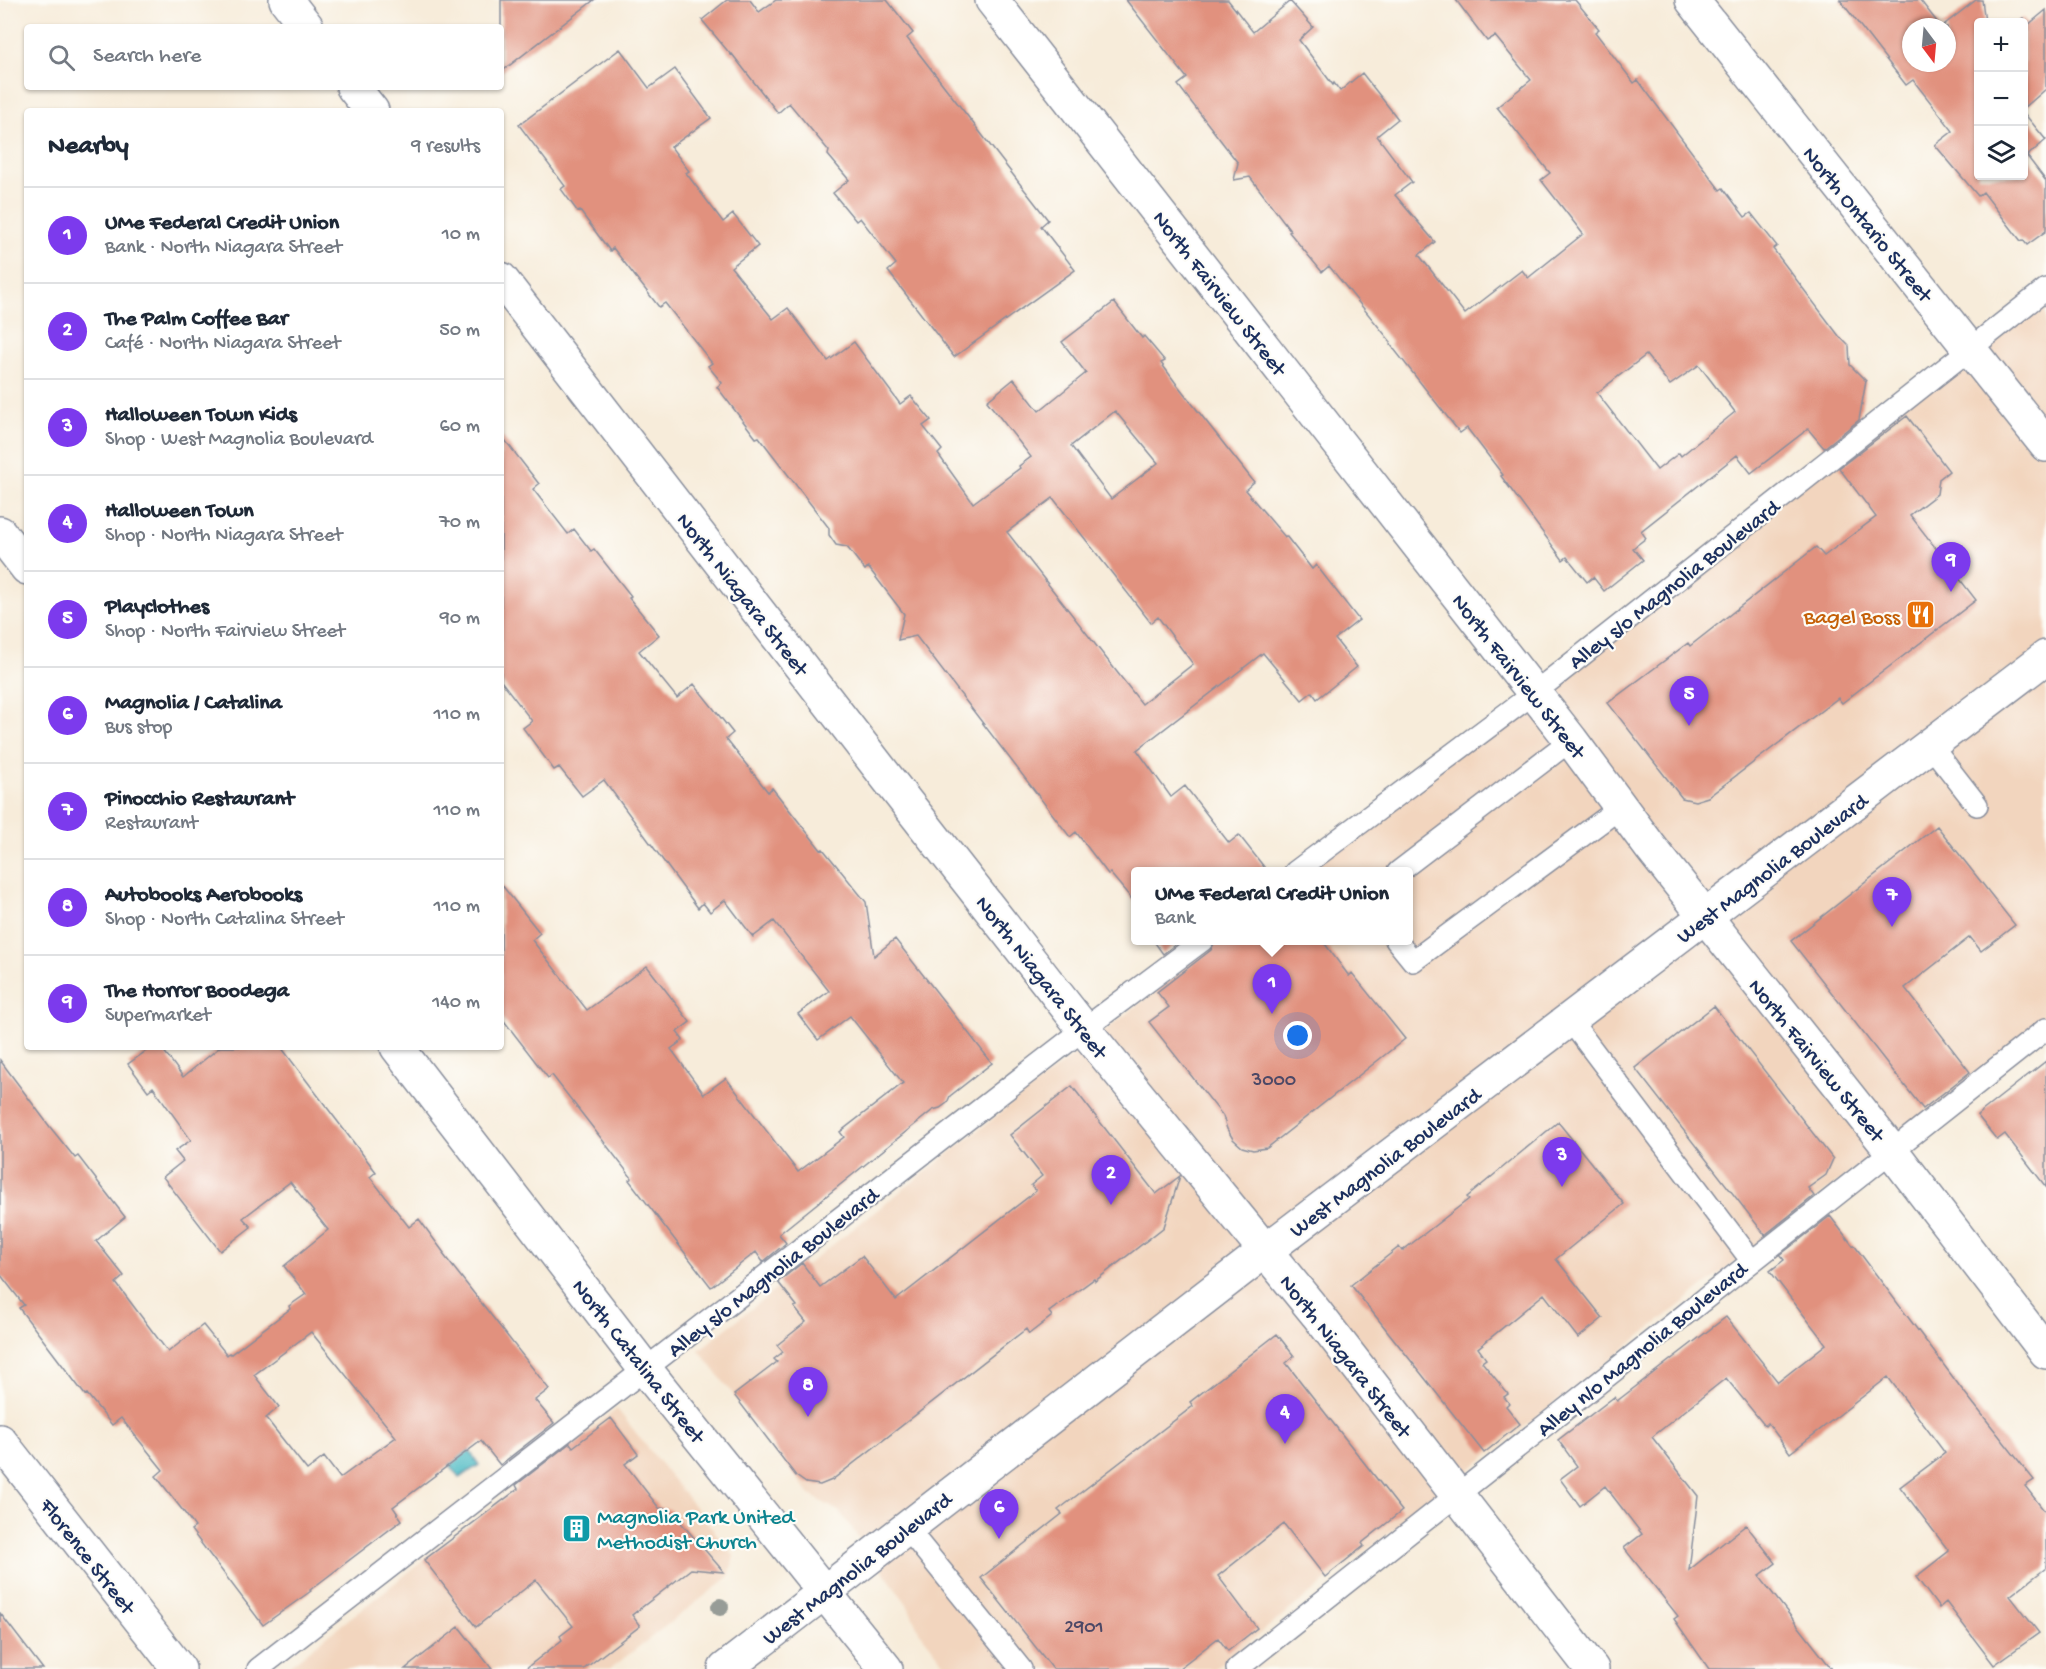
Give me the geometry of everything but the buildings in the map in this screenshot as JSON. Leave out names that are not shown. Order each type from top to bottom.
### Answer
[{"type":"street","points":[[286,0],[305,24]]},
{"type":"street","name":"North Fairview Street","points":[[992,0],[1571,740],[1706,917],[1891,1150],[2046,1352]]},
{"type":"street","name":"North Ontario Street","points":[[1692,0],[2046,445]]},
{"type":"street","points":[[355,90],[370,108]]},
{"type":"street","name":"North Niagara Street","points":[[504,283],[1084,1029],[1317,1314],[1592,1669]]},
{"type":"street","points":[[0,533],[24,564]]},
{"type":"street","name":"West Magnolia Boulevard","points":[[725,1669],[1265,1251],[2046,657]]},
{"type":"street","name":"North Catalina Street","points":[[399,1050],[645,1369],[886,1669]]},
{"type":"street","name":"Florence Street","points":[[0,1441],[178,1669]]},
{"type":"lane","name":"Alley s/o Magnolia Boulevard","points":[[1302,867],[1534,693],[2046,289]]},
{"type":"lane","points":[[1405,867],[1571,740]]},
{"type":"lane","points":[[1930,746],[1977,805]]},
{"type":"lane","points":[[1400,945],[1413,961],[1621,807]]},
{"type":"lane","name":"Alley s/o Magnolia Boulevard","points":[[258,1669],[1084,1029],[1196,945]]},
{"type":"lane","points":[[1570,1020],[1751,1260]]},
{"type":"lane","name":"Alley n/o Magnolia Boulevard","points":[[1237,1669],[1751,1260],[2046,1029]]},
{"type":"lane","points":[[906,1527],[1021,1669]]},
{"type":"shaded area","points":[[2046,289],[2046,1019],[1214,1669],[949,1669],[919,1631],[907,1604],[840,1512],[810,1495],[699,1350],[1214,945],[1413,945],[1413,867],[1312,867]]},
{"type":"shaded area","name":"Magnolia Park United Methodist Church","points":[[617,1409],[734,1556],[729,1577],[610,1669],[285,1669]]},
{"type":"water","points":[[453,1427],[479,1465],[459,1478],[433,1440]]},
{"type":"place","name":"The Horror Boodega","points":[[1951,592]]},
{"type":"place","name":"Bagel Boss","points":[[1921,615]]},
{"type":"place","name":"Playclothes","points":[[1689,726]]},
{"type":"place","name":"Pinocchio Restaurant","points":[[1892,927]]},
{"type":"place","name":"UMe Federal Credit Union","points":[[1272,1014]]},
{"type":"place","name":"Halloween Town Kids","points":[[1562,1187]]},
{"type":"place","name":"The Palm Coffee Bar","points":[[1111,1205]]},
{"type":"place","name":"Autobooks Aerobooks","points":[[808,1417]]},
{"type":"place","name":"Halloween Town","points":[[1285,1444]]},
{"type":"place","name":"Magnolia Park United Methodist Church","points":[[576,1528]]},
{"type":"place","name":"Magnolia / Catalina","points":[[999,1539]]}]
